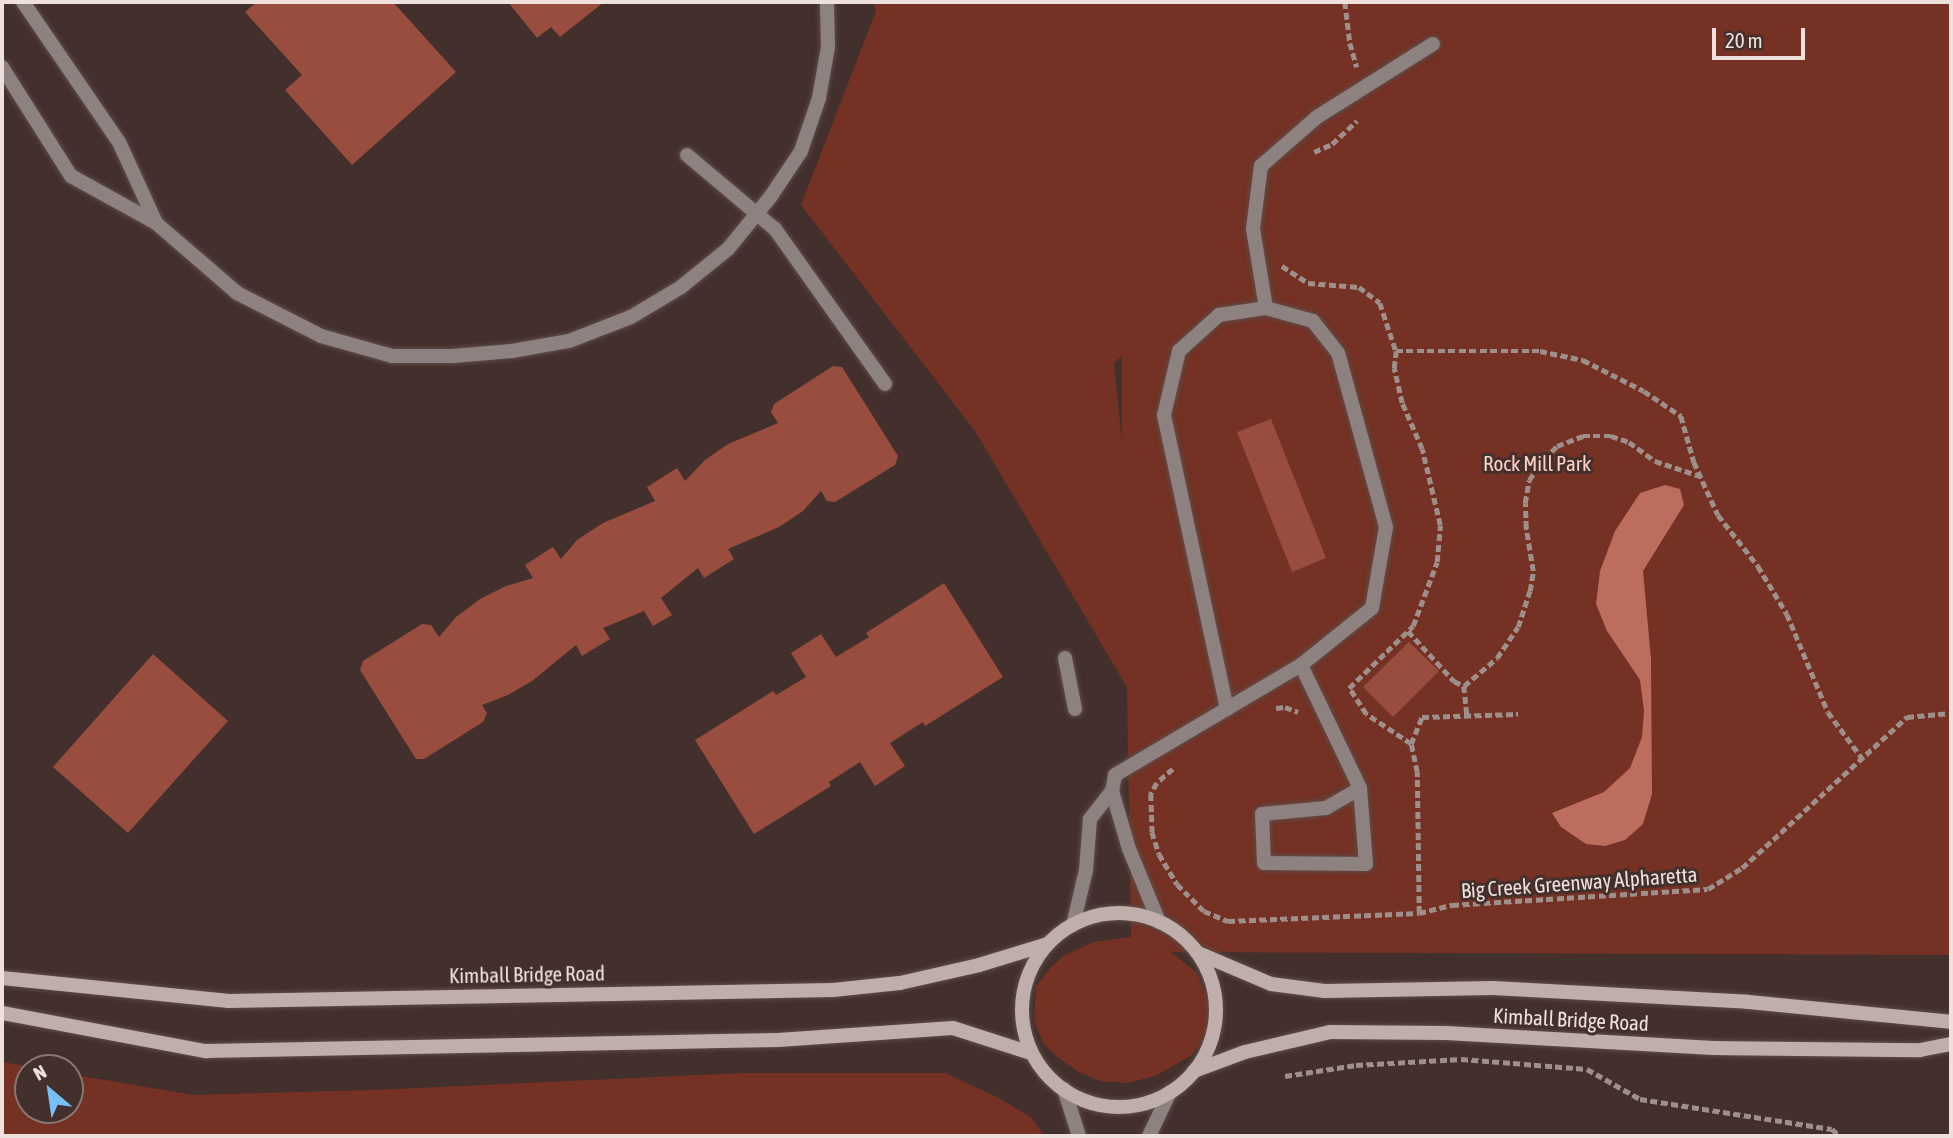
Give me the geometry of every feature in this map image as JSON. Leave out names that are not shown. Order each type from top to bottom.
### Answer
[{"type":"street","points":[[23,2],[119,142],[156,223]]},
{"type":"street","points":[[2,67],[71,176],[156,223],[237,293],[321,336],[393,356],[453,356],[569,341],[631,317],[681,287],[728,249],[757,214],[801,151],[819,98],[828,47],[827,2]]},
{"type":"street","points":[[1266,308],[1253,229],[1261,166],[1317,117],[1433,44]]},
{"type":"street","points":[[687,155],[775,229],[885,384]]},
{"type":"street","points":[[1159,922],[1129,849],[1112,791],[1115,775],[1227,709],[1301,665],[1372,608],[1386,527],[1338,353],[1313,321],[1266,308],[1219,314],[1179,351],[1164,415],[1227,709]]},
{"type":"street","points":[[1065,658],[1075,709]]},
{"type":"street","points":[[1301,665],[1360,788],[1366,864],[1264,863],[1262,814],[1326,808],[1360,788]]},
{"type":"street","points":[[1073,925],[1086,870],[1090,819],[1112,791]]},
{"type":"street","points":[[1115,912],[1147,916],[1159,922],[1175,930],[1198,953],[1212,981],[1216,1013],[1210,1044],[1194,1072],[1170,1092],[1140,1105],[1108,1107],[1077,1098],[1050,1080],[1031,1054],[1021,1023],[1023,990],[1034,960],[1048,944],[1083,919],[1115,912]]},
{"type":"street","name":"Kimball Bridge Road","points":[[2,978],[229,1001],[833,989],[900,983],[979,965],[1048,944]]},
{"type":"street","name":"Kimball Bridge Road","points":[[1198,953],[1271,984],[1325,991],[1493,988],[1748,1002],[1951,1022]]},
{"type":"street","points":[[2,1013],[206,1051],[778,1040],[953,1028],[1031,1054]]},
{"type":"street","name":"Kimball Bridge Road","points":[[1194,1072],[1245,1052],[1330,1032],[1447,1033],[1714,1048],[1920,1050],[1951,1044]]},
{"type":"street","points":[[1064,1089],[1079,1136]]},
{"type":"street","points":[[1149,1136],[1170,1092]]},
{"type":"path","points":[[1307,155],[1332,144],[1370,109],[1350,43],[1345,2]]},
{"type":"path","points":[[1280,256],[1282,266],[1308,283],[1359,287],[1380,303],[1396,351],[1394,368],[1402,403],[1422,449],[1440,526],[1437,562],[1413,626],[1349,688],[1366,714],[1411,744]]},
{"type":"path","points":[[1396,351],[1540,351],[1583,360],[1644,391],[1681,416],[1701,476],[1718,515],[1758,566],[1787,614],[1828,712],[1862,758]]},
{"type":"path","points":[[1464,687],[1497,658],[1518,627],[1530,591],[1533,571],[1526,528],[1529,480],[1544,459],[1558,446],[1583,436],[1611,436],[1629,442],[1655,461],[1701,476]]},
{"type":"path","points":[[1408,631],[1454,681],[1464,687]]},
{"type":"path","points":[[1464,687],[1467,716]]},
{"type":"path","points":[[1270,709],[1285,707],[1301,713],[1308,727],[1354,697]]},
{"type":"path","name":"Big Creek Greenway Alpharetta","points":[[1178,764],[1157,783],[1151,794],[1149,820],[1154,843],[1168,870],[1184,893],[1204,911],[1228,920],[1419,913],[1451,905],[1708,889],[1742,868],[1907,717],[1951,713]]},
{"type":"path","points":[[1419,913],[1417,772],[1411,744],[1422,717],[1518,714]]},
{"type":"path","points":[[1285,1076],[1356,1065],[1461,1059],[1587,1069],[1640,1099],[1832,1129],[1840,1136]]},
{"type":"green space","name":"Rock Mill Park","points":[[874,2],[1951,2],[1951,955],[1171,952],[1197,973],[1210,1004],[1209,1032],[1192,1055],[1155,1076],[1127,1083],[1100,1081],[1077,1071],[1056,1056],[1044,1044],[1034,1022],[1036,986],[1065,955],[1094,942],[1131,937],[1127,687],[975,431],[801,205],[876,11]],"holes":[[[1122,358],[1122,442],[1114,363]]]},
{"type":"green space","points":[[2,1062],[14,1064],[14,1124],[84,1124],[84,1076],[193,1095],[373,1090],[743,1073],[945,1073],[997,1097],[1032,1118],[1044,1136],[2,1136]]},
{"type":"shaded area","points":[[1665,485],[1680,489],[1684,505],[1643,571],[1651,659],[1652,794],[1643,824],[1625,840],[1605,846],[1586,844],[1561,827],[1552,813],[1604,792],[1630,768],[1642,737],[1644,711],[1640,680],[1607,631],[1596,604],[1600,571],[1615,531],[1640,493]]},
{"type":"building","points":[[257,2],[393,2],[456,72],[352,165],[285,90],[302,75],[245,12]]},
{"type":"building","points":[[508,2],[604,2],[560,37],[551,27],[537,38]]},
{"type":"building","points":[[833,366],[842,367],[898,456],[895,465],[835,502],[827,501],[821,491],[803,511],[779,527],[728,549],[734,559],[704,578],[698,568],[661,598],[672,615],[653,626],[644,611],[603,628],[610,639],[582,656],[576,645],[532,681],[508,695],[482,705],[487,713],[483,722],[424,759],[416,759],[360,670],[363,661],[422,624],[431,625],[439,637],[456,617],[480,599],[506,586],[533,578],[525,565],[553,547],[561,559],[577,540],[603,523],[655,501],[647,487],[677,468],[685,481],[705,460],[728,444],[778,423],[771,412],[774,404]]},
{"type":"building","points":[[1271,419],[1326,558],[1292,572],[1237,432]]},
{"type":"building","points":[[944,583],[1003,677],[925,726],[923,722],[890,743],[905,766],[875,786],[860,762],[829,782],[831,786],[754,834],[695,740],[773,691],[776,695],[806,677],[791,653],[821,634],[836,657],[869,637],[866,633]]},
{"type":"building","points":[[1409,642],[1439,671],[1393,717],[1363,687]]},
{"type":"building","points":[[153,654],[228,721],[128,833],[53,767]]}]
